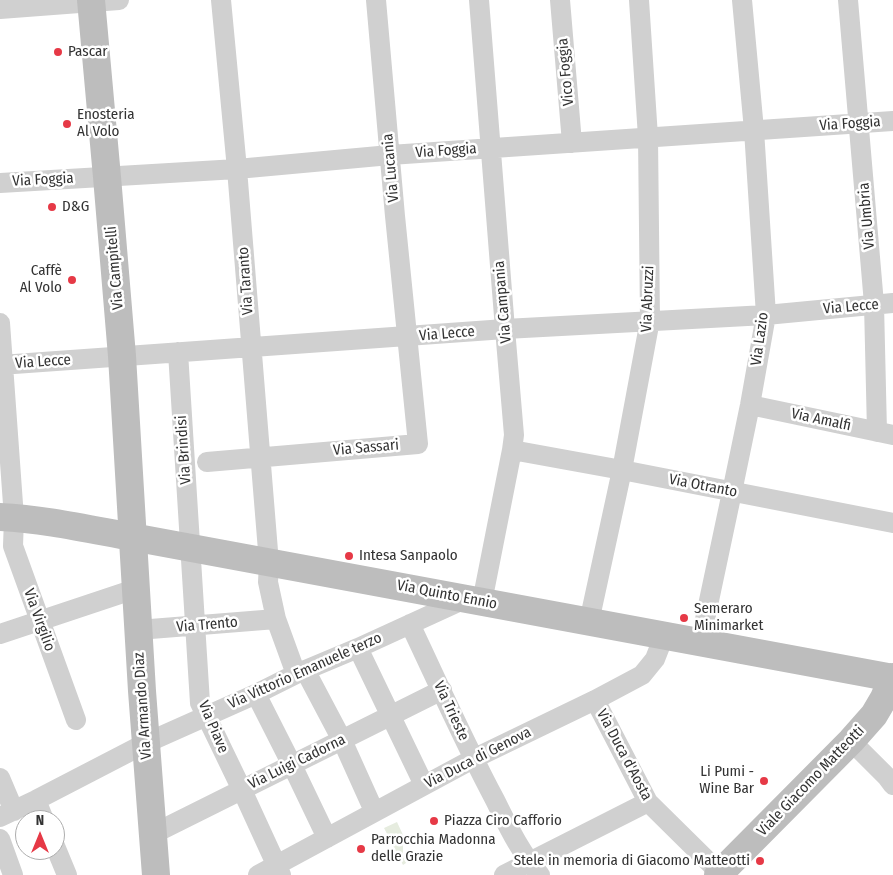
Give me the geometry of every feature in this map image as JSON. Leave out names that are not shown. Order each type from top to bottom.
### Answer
[{"type":"street","points":[[0,9],[119,0]]},
{"type":"street","name":"Via Taranto","points":[[221,0],[237,169],[268,582],[276,619],[300,672],[342,740],[374,812]]},
{"type":"street","name":"Via Lucania","points":[[376,0],[407,337]]},
{"type":"street","name":"Via Campania","points":[[473,600],[512,450],[514,435],[479,0]]},
{"type":"street","name":"Vico Foggia","points":[[560,0],[572,143]]},
{"type":"street","name":"Via Abruzzi","points":[[589,622],[622,470],[650,320],[648,137],[639,0]]},
{"type":"street","name":"Via Lazio","points":[[700,643],[750,405],[766,315],[754,130],[742,0]]},
{"type":"street","name":"Via Umbria","points":[[848,0],[858,123],[884,304],[885,434]]},
{"type":"street","name":"Via Campitelli","points":[[91,1],[108,177],[122,356],[132,537]]},
{"type":"street","name":"Via Foggia","points":[[0,183],[237,169],[390,155],[893,121]]},
{"type":"street","name":"Via Lecce","points":[[2,365],[505,329],[766,315],[884,304]]},
{"type":"street","name":"Via Virgilio","points":[[0,323],[7,517],[13,546],[76,720]]},
{"type":"street","name":"Via Sassari","points":[[207,462],[418,444],[407,337]]},
{"type":"street","name":"Via Brindisi","points":[[178,352],[191,548]]},
{"type":"street","name":"Via Amalfi","points":[[750,405],[885,434]]},
{"type":"street","name":"Via Otranto","points":[[512,450],[893,523]]},
{"type":"street","name":"Via Quinto Ennio","points":[[7,517],[132,537],[893,678]]},
{"type":"street","name":"Via Armando Diaz","points":[[132,537],[156,875]]},
{"type":"street","name":"Via Piave","points":[[191,548],[200,703],[278,870]]},
{"type":"street","points":[[0,634],[135,589]]},
{"type":"street","name":"Via Vittorio Emanuele terzo","points":[[7,814],[146,744],[300,672],[410,624],[473,600]]},
{"type":"street","name":"Via Trento","points":[[138,630],[276,619]]},
{"type":"street","name":"Via Trieste","points":[[410,624],[473,759],[523,853],[534,869]]},
{"type":"street","name":"Via Duca di Genova","points":[[258,875],[278,870],[327,838],[424,785],[642,674],[655,659],[664,636]]},
{"type":"street","points":[[358,648],[424,785]]},
{"type":"street","name":"Viale Giacomo Matteotti","points":[[720,874],[851,741],[874,715],[893,678]]},
{"type":"street","name":"Via Luigi Cadorna","points":[[153,834],[442,690]]},
{"type":"street","points":[[256,694],[327,838]]},
{"type":"street","name":"Via Duca d'Aosta","points":[[594,700],[648,802],[720,874]]},
{"type":"street","points":[[851,741],[893,785]]},
{"type":"street","points":[[0,778],[7,814]]},
{"type":"street","points":[[36,800],[40,810]]},
{"type":"street","points":[[504,875],[534,869],[648,802]]},
{"type":"street","points":[[0,840],[13,875]]},
{"type":"street","points":[[59,860],[62,873]]},
{"type":"shaded area","points":[[397,822],[403,835],[403,856],[406,863],[403,865],[384,828]]},
{"type":"place","name":"Pascar","points":[[58,52]]},
{"type":"place","name":"Enosteria Al Volo","points":[[67,124]]},
{"type":"place","name":"D&G","points":[[52,207]]},
{"type":"place","name":"Caffè Al Volo","points":[[72,280]]},
{"type":"place","name":"Intesa Sanpaolo","points":[[349,556]]},
{"type":"place","name":"Semeraro Minimarket","points":[[684,618]]},
{"type":"place","name":"Li Pumi - Wine Bar","points":[[764,781]]},
{"type":"place","name":"Piazza Ciro Cafforio","points":[[434,821]]},
{"type":"place","name":"Parrocchia Madonna delle Grazie","points":[[361,849]]},
{"type":"place","name":"Stele in memoria di Giacomo Matteotti","points":[[760,861]]}]
